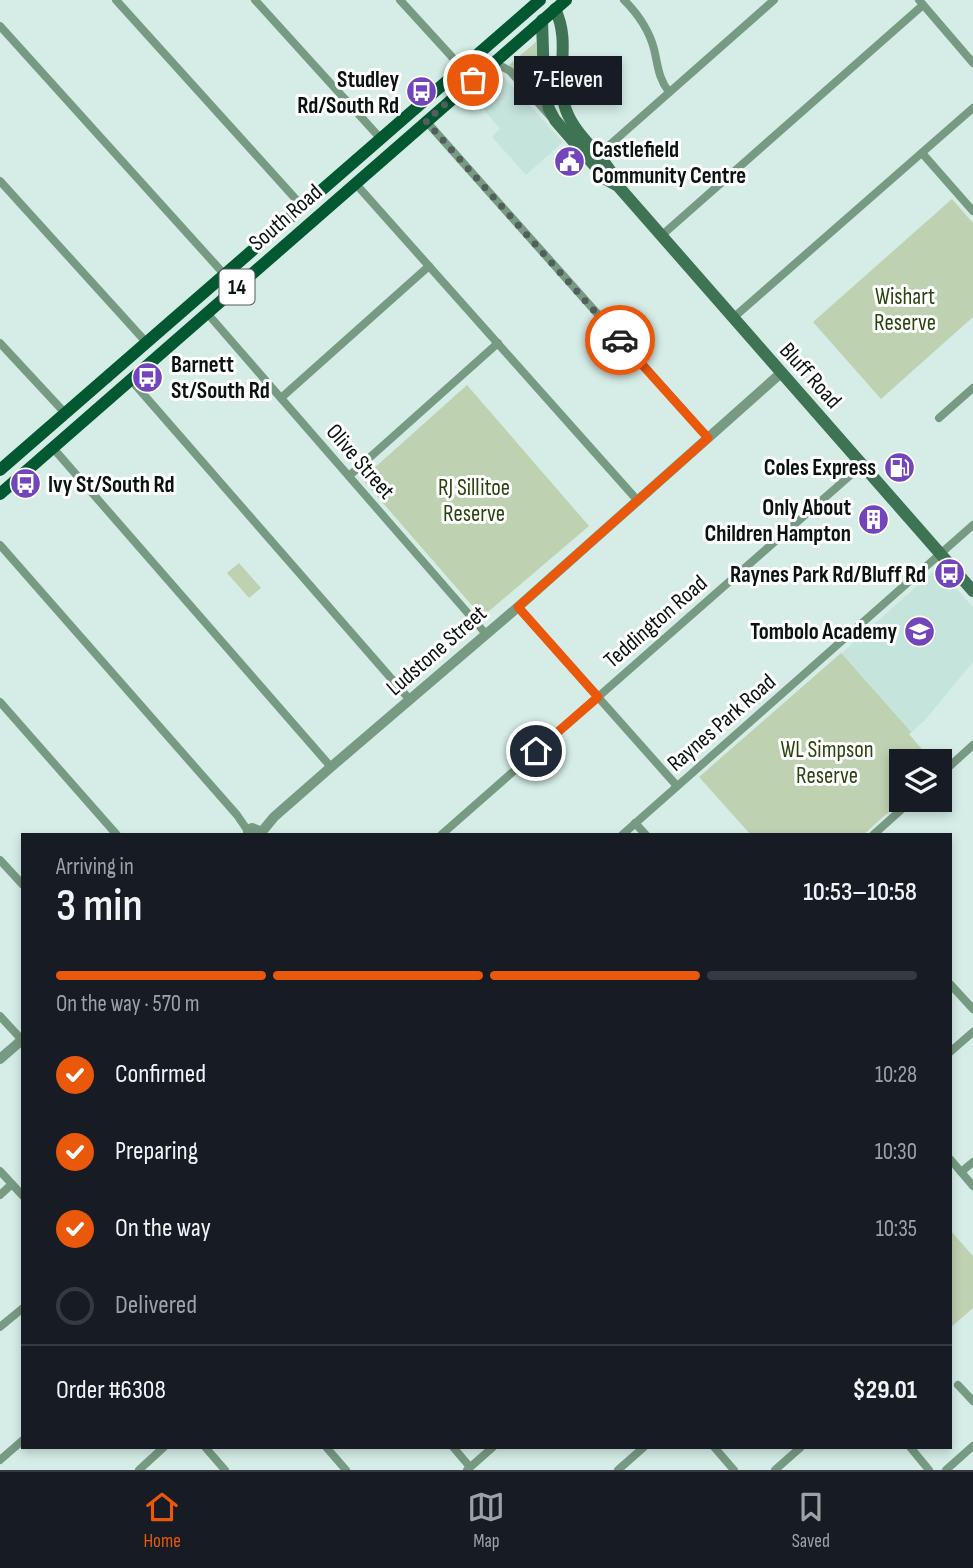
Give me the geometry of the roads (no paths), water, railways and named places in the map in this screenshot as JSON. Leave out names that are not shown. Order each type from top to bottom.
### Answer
[{"type":"main road","name":"South Road","points":[[0,470],[540,0]]},
{"type":"main road","points":[[540,0],[542,20]]},
{"type":"main road","name":"South Road","points":[[0,494],[505,53],[542,20],[556,3]]},
{"type":"main road","name":"Bluff Road","points":[[556,3],[564,35],[562,83],[565,108],[595,158]]},
{"type":"main road","name":"Bluff Road","points":[[542,20],[546,99],[557,123],[614,174],[618,186],[661,236],[973,591]]},
{"type":"main road","points":[[494,40],[505,53]]},
{"type":"main road","points":[[416,109],[426,121]]},
{"type":"main road","points":[[195,299],[207,313]]},
{"type":"street","points":[[116,0],[302,206]]},
{"type":"street","points":[[255,0],[381,139]]},
{"type":"street","points":[[400,0],[463,69]]},
{"type":"street","points":[[624,0],[647,29],[654,47],[659,77],[668,92]]},
{"type":"street","points":[[595,158],[774,0]]},
{"type":"street","points":[[661,236],[921,3],[973,62]]},
{"type":"street","points":[[0,26],[224,274]]},
{"type":"street","name":"Bluff Road","points":[[489,66],[503,67],[509,71],[557,123]]},
{"type":"street","points":[[733,318],[973,108]]},
{"type":"street","points":[[426,121],[708,438]]},
{"type":"street","points":[[922,153],[973,211]]},
{"type":"street","points":[[0,181],[146,342]]},
{"type":"street","points":[[355,183],[638,500]]},
{"type":"street","points":[[281,398],[429,266]]},
{"type":"street","name":"Olive Street","points":[[207,313],[486,634]]},
{"type":"street","points":[[0,342],[65,413]]},
{"type":"street","points":[[348,476],[498,343]]},
{"type":"street","name":"Ludstone Street","points":[[252,832],[274,817],[518,607],[781,373]]},
{"type":"street","points":[[131,380],[410,699]]},
{"type":"street","points":[[939,418],[973,388]]},
{"type":"street","points":[[53,448],[331,767]]},
{"type":"street","name":"Teddington Road","points":[[443,833],[862,465]]},
{"type":"street","name":"Raynes Park Road","points":[[624,833],[973,525]]},
{"type":"street","points":[[0,545],[252,832]]},
{"type":"street","points":[[518,607],[677,786]]},
{"type":"street","points":[[0,702],[115,833]]},
{"type":"street","points":[[952,764],[973,745]]},
{"type":"street","points":[[875,833],[899,812]]},
{"type":"street","points":[[635,823],[644,833]]},
{"type":"street","points":[[0,860],[21,883]]},
{"type":"street","points":[[952,986],[973,1009]]},
{"type":"street","points":[[0,1016],[21,1039]]},
{"type":"street","points":[[952,1050],[973,1032]]},
{"type":"street","points":[[0,1059],[21,1041]]},
{"type":"street","points":[[952,1161],[973,1186]]},
{"type":"street","points":[[961,1172],[973,1162]]},
{"type":"street","points":[[0,1171],[21,1194]]},
{"type":"street","points":[[0,1195],[12,1184]]},
{"type":"street","points":[[0,1327],[21,1310]]},
{"type":"street","points":[[958,1385],[973,1401]]},
{"type":"street","points":[[0,1460],[21,1442]]},
{"type":"street","points":[[946,1470],[973,1446]]},
{"type":"street","points":[[139,1470],[162,1449]]},
{"type":"street","points":[[207,1449],[225,1470]]},
{"type":"street","points":[[328,1449],[346,1470]]},
{"type":"street","points":[[454,1449],[468,1468],[491,1449]]},
{"type":"street","points":[[618,1470],[642,1449]]},
{"type":"street","points":[[715,1449],[734,1470]]},
{"type":"street","points":[[775,1470],[799,1449]]},
{"type":"street","points":[[912,1449],[929,1470]]},
{"type":"street","points":[[956,1461],[963,1470]]},
{"type":"place","name":"7-Eleven","points":[[473,80]]},
{"type":"place","name":"Studley Rd/South Rd","points":[[422,92]]},
{"type":"place","name":"Castlefield Community Centre","points":[[569,162]]},
{"type":"place","name":"Barnett St/South Rd","points":[[148,377]]},
{"type":"place","name":"Coles Express","points":[[899,467]]},
{"type":"place","name":"Ivy St/South Rd","points":[[25,484]]},
{"type":"place","name":"Only About Children Hampton","points":[[874,520]]},
{"type":"place","name":"Raynes Park Rd/Bluff Rd","points":[[949,574]]},
{"type":"place","name":"Tombolo Academy","points":[[920,631]]},
{"type":"park label","name":"Wishart Reserve","points":[[905,309]]},
{"type":"park label","name":"RJ Sillitoe Reserve","points":[[474,500]]},
{"type":"park label","name":"WL Simpson Reserve","points":[[827,762]]}]
